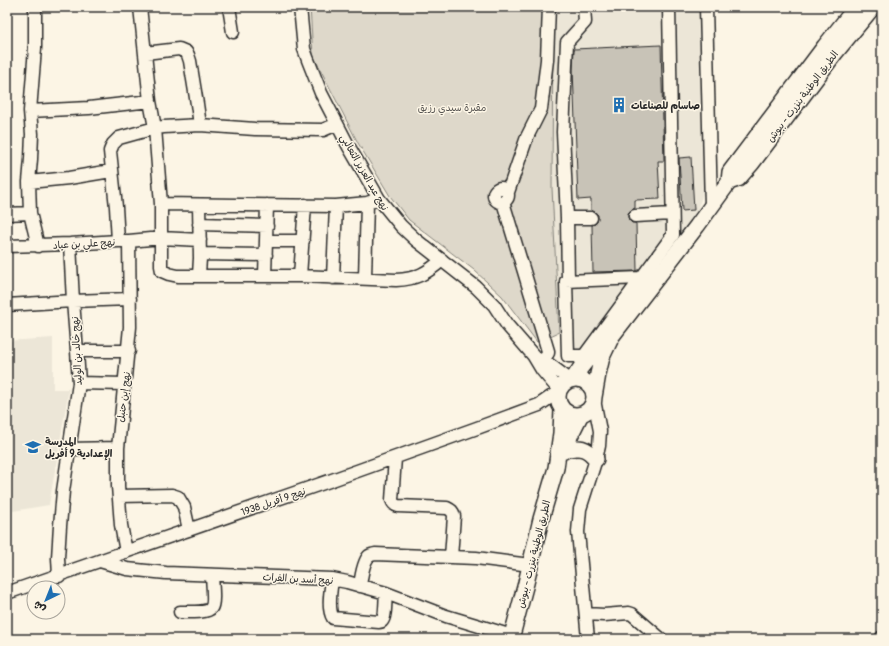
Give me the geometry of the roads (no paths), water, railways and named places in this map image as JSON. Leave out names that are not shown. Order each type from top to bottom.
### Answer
[{"type":"main road","name":"الطريق الوطنية بنزرت - ببوش","points":[[594,399],[602,357],[612,336],[729,182],[730,172],[856,7]]},
{"type":"main road","name":"الطريق الوطنية بنزرت - ببوش","points":[[729,182],[738,179],[752,163],[835,53],[873,7]]},
{"type":"main road","name":"الطريق الوطنية بنزرت - ببوش","points":[[511,637],[556,468],[564,393],[584,362],[599,346],[612,336]]},
{"type":"main road","points":[[581,380],[588,383],[592,390],[594,399],[591,407],[583,414],[573,415],[567,413],[564,393],[581,380]]},
{"type":"main road","name":"الطريق الوطنية بنزرت - ببوش","points":[[556,468],[571,434],[583,414]]},
{"type":"main road","points":[[564,450],[573,447],[581,448],[588,451],[596,459]]},
{"type":"street","points":[[35,7],[35,48],[30,111],[32,134],[29,182],[30,213],[38,246]]},
{"type":"street","points":[[140,7],[150,101],[155,128],[161,204],[162,271],[166,274],[185,276],[300,276],[396,280],[422,275],[442,260]]},
{"type":"street","points":[[229,7],[233,32]]},
{"type":"street","name":"نهج عبد العزيز الثعالبي","points":[[300,7],[304,49],[308,60],[321,93],[373,201],[401,226],[476,287],[494,305],[507,325],[538,358],[542,370],[564,393]]},
{"type":"street","points":[[538,358],[548,354],[548,351],[505,197],[527,137],[541,109],[547,60],[549,7]]},
{"type":"street","points":[[584,7],[585,22],[567,42],[563,132],[567,218],[568,281],[566,281],[568,356],[584,356],[673,235],[669,7]]},
{"type":"street","points":[[706,7],[711,206]]},
{"type":"street","points":[[145,53],[179,50],[187,54],[192,71],[200,125]]},
{"type":"street","points":[[30,111],[89,108],[150,101]]},
{"type":"street","name":"نهج إبن حنبل","points":[[126,552],[120,525],[118,448],[124,384],[129,351],[130,299],[124,241],[116,207],[111,171],[110,151],[112,146],[119,138],[155,128],[182,125],[255,129],[324,130],[337,124]]},
{"type":"street","points":[[29,182],[69,178],[111,171]]},
{"type":"street","points":[[161,204],[336,206],[373,201],[365,278]]},
{"type":"street","points":[[199,205],[199,275]]},
{"type":"street","points":[[265,276],[267,205]]},
{"type":"street","points":[[300,276],[305,205]]},
{"type":"street","points":[[333,278],[336,206]]},
{"type":"street","points":[[7,214],[30,213]]},
{"type":"street","points":[[635,216],[672,214]]},
{"type":"street","points":[[567,218],[591,218]]},
{"type":"street","points":[[200,224],[266,226]]},
{"type":"street","name":"نهج علي بن عياد","points":[[7,246],[38,246],[161,238],[200,240]]},
{"type":"street","points":[[266,241],[303,241]]},
{"type":"street","name":"نهج خالد بن الوليد","points":[[59,576],[58,558],[63,491],[79,383],[70,244]]},
{"type":"street","points":[[200,254],[266,255]]},
{"type":"street","points":[[568,281],[641,278]]},
{"type":"street","points":[[7,305],[130,299]]},
{"type":"street","points":[[77,351],[129,351]]},
{"type":"street","points":[[79,383],[124,384]]},
{"type":"street","name":"نهج 9 أفريل 1938","points":[[7,593],[395,458],[539,405],[564,393]]},
{"type":"street","points":[[588,639],[579,550],[578,520],[583,496],[599,446],[600,431],[594,399]]},
{"type":"street","points":[[583,414],[590,418],[600,431]]},
{"type":"street","points":[[69,449],[118,448]]},
{"type":"street","points":[[395,458],[392,500],[395,505],[447,508],[453,512],[451,557]]},
{"type":"street","points":[[119,496],[178,496],[184,507],[189,530]]},
{"type":"street","points":[[360,586],[365,564],[369,556],[372,555],[451,557],[530,565]]},
{"type":"street","name":"نهج أسد بن الفرات","points":[[100,561],[127,569],[166,573],[212,576],[332,579],[386,593],[446,616],[511,637]]},
{"type":"street","points":[[180,612],[206,611],[211,609],[213,601],[212,576]]},
{"type":"street","points":[[332,579],[330,612],[333,618],[381,622],[384,615],[384,601],[386,593]]},
{"type":"street","points":[[586,614],[604,615],[629,613],[661,639]]},
{"type":"place","name":"صاسام للصناعات","points":[[619,105]]},
{"type":"place","name":"المدرسة الإعدادية 9 أفريل","points":[[33,447]]},
{"type":"park label","name":"مقبرة سيدي رزيق","points":[[452,107]]}]
